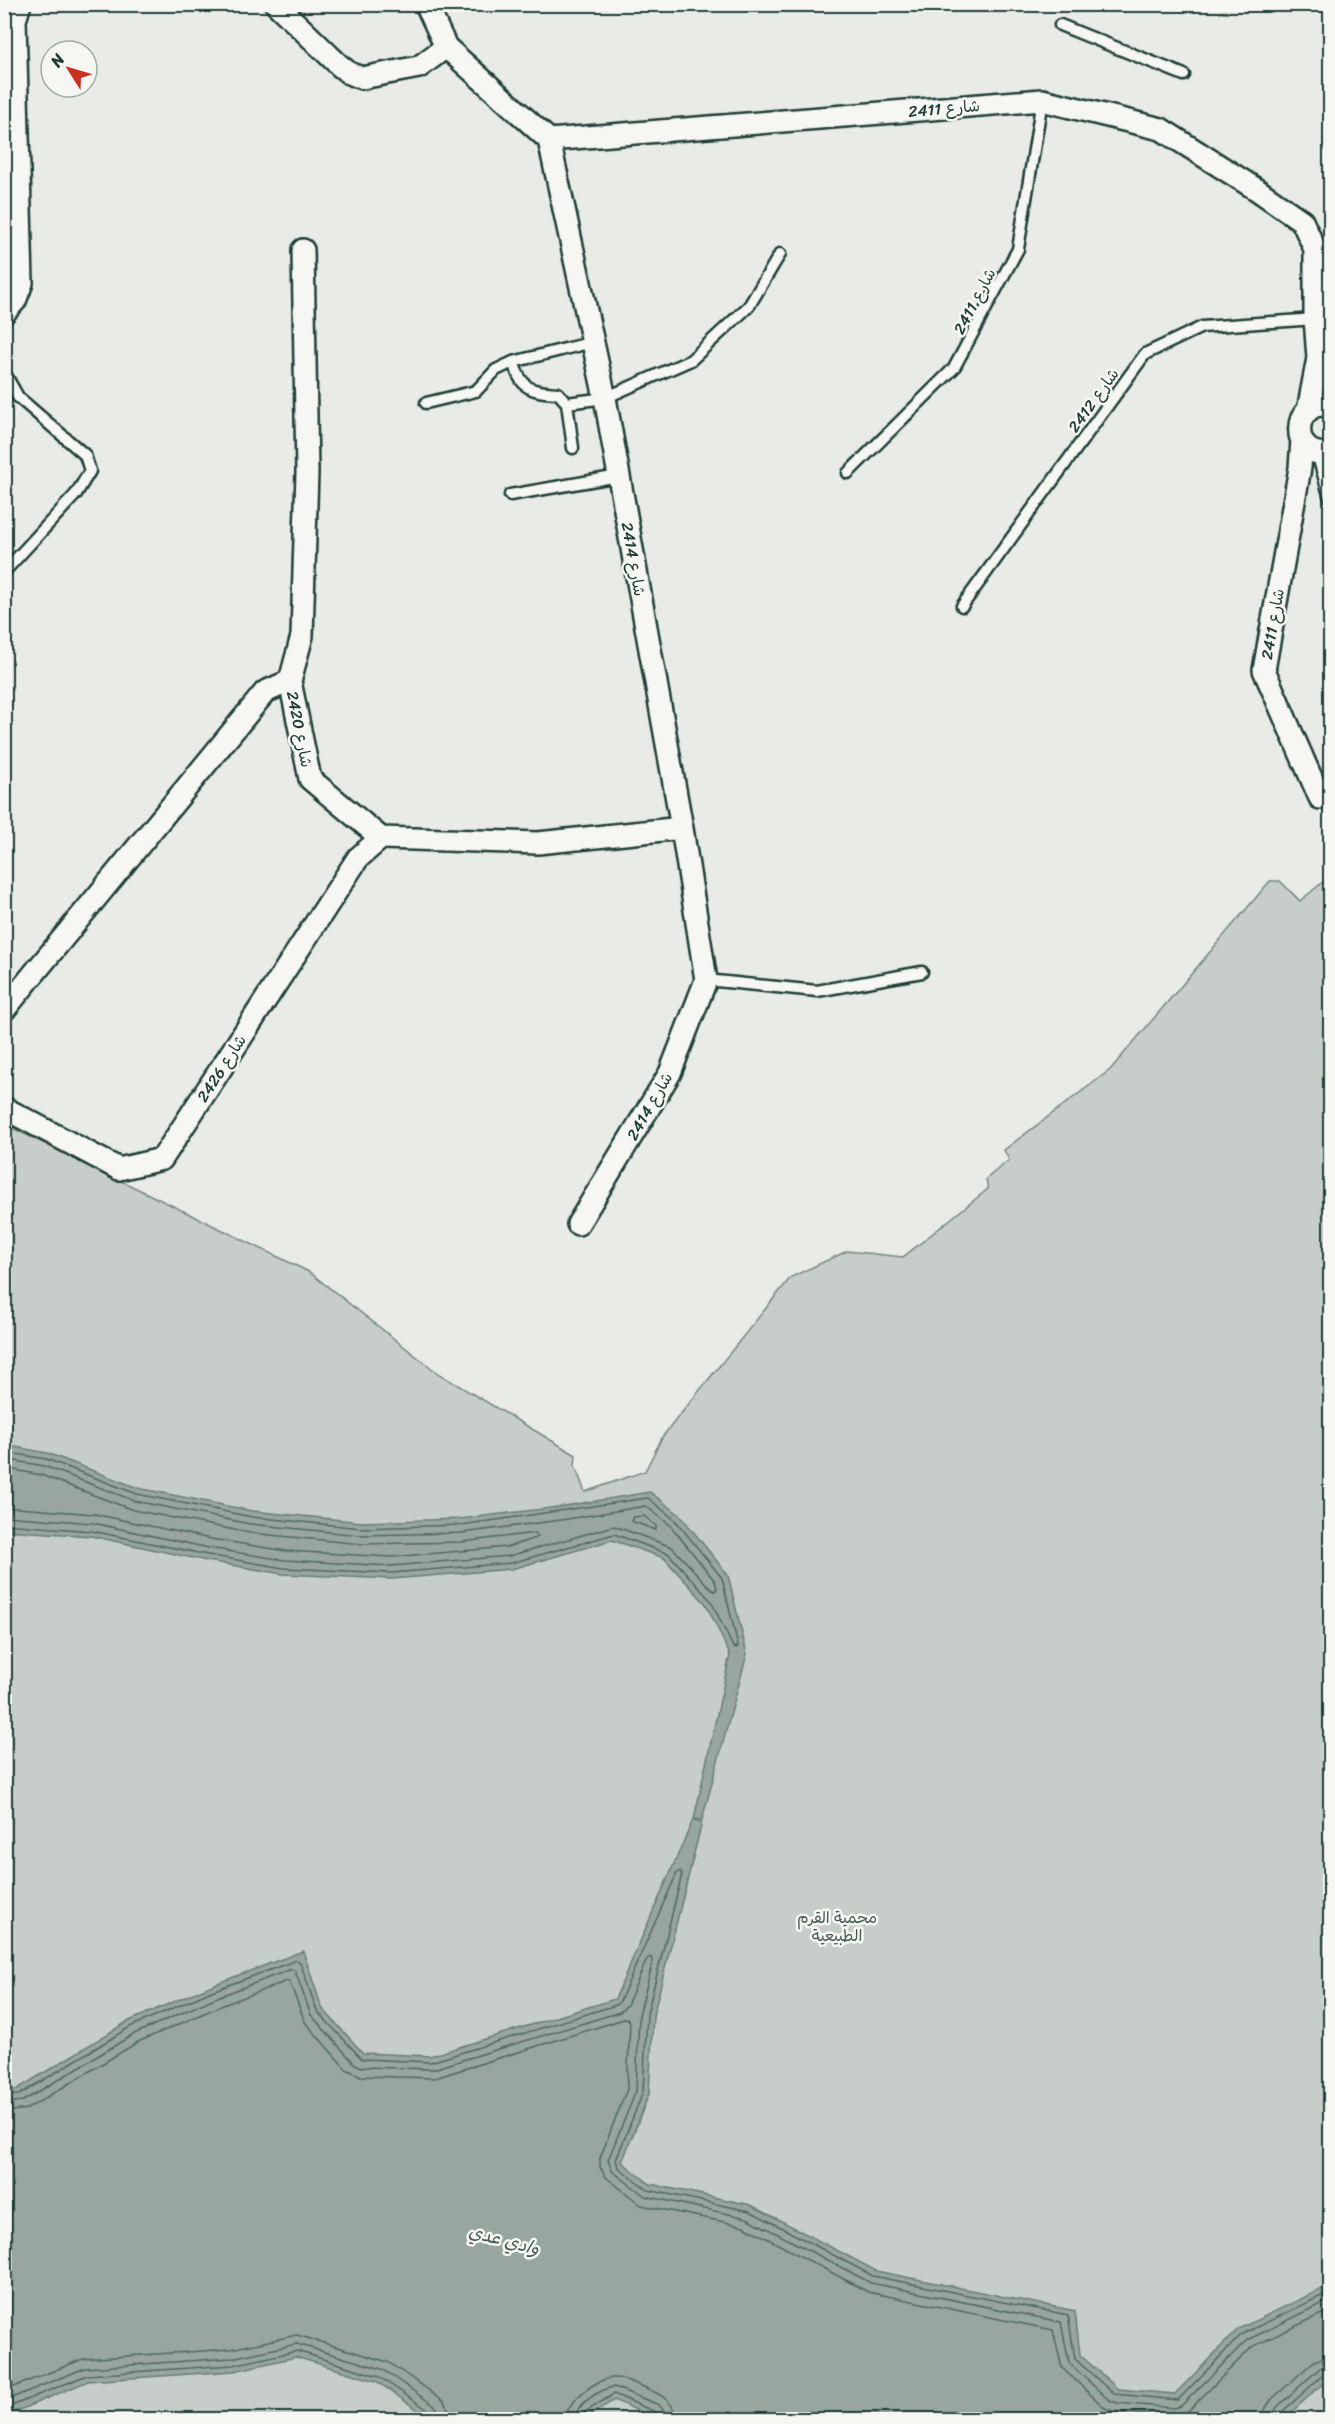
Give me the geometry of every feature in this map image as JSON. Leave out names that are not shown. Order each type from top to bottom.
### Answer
[{"type":"street","points":[[4,313],[15,301],[21,283],[15,20],[20,4]]},
{"type":"street","points":[[276,4],[349,73],[362,78],[419,67],[446,47]]},
{"type":"street","points":[[426,4],[446,47],[549,140]]},
{"type":"street","name":"شارع 2411","points":[[549,140],[1042,100],[1161,129],[1302,221],[1315,249],[1319,280],[1315,318],[1318,358],[1308,411],[1300,426],[1317,448],[1300,468],[1264,670],[1320,798]]},
{"type":"street","name":"2414 شارع","points":[[549,140],[605,398],[682,828],[706,980],[670,1072],[578,1224]]},
{"type":"street","name":"2420 شارع","points":[[303,250],[307,483],[302,636],[290,681],[310,778],[381,838]]},
{"type":"street","points":[[1308,411],[1319,405],[1330,406]]},
{"type":"street","points":[[4,1010],[265,692],[290,681]]},
{"type":"street","points":[[381,838],[538,843],[682,828]]},
{"type":"street","name":"2426 شارع","points":[[4,1108],[119,1169],[162,1159],[358,858],[381,838]]},
{"type":"lane","points":[[1060,25],[1184,75]]},
{"type":"lane","name":"2411 شارع","points":[[848,473],[954,368],[1018,249],[1042,100]]},
{"type":"lane","points":[[567,403],[605,398],[691,360],[749,306],[780,254]]},
{"type":"lane","name":"2412 شارع","points":[[962,606],[1145,354],[1202,327],[1315,318]]},
{"type":"lane","points":[[426,403],[476,391],[496,369],[513,362],[593,342]]},
{"type":"lane","points":[[513,362],[520,381],[537,392],[558,393],[567,403],[573,448]]},
{"type":"lane","points":[[4,372],[18,397],[85,455],[90,471],[76,494],[4,572]]},
{"type":"lane","points":[[1317,448],[1330,498]]},
{"type":"lane","points":[[510,495],[619,476]]},
{"type":"lane","points":[[706,980],[818,991],[922,972]]},
{"type":"green space","name":"محمية القرم الطبيعية","points":[[1330,876],[1330,2419],[5,2419],[4,1124],[309,1272],[439,1374],[576,1455],[575,1466],[585,1492],[645,1471],[663,1436],[791,1277],[847,1251],[903,1257],[988,1189],[986,1179],[1009,1160],[1004,1150],[1110,1070],[1270,881],[1280,881],[1300,901]]},
{"type":"water","points":[[5,1445],[47,1453],[138,1488],[252,1511],[362,1522],[460,1519],[559,1507],[650,1492],[680,1515],[728,1575],[747,1654],[702,1820],[694,1819],[730,1655],[706,1604],[664,1558],[612,1540],[512,1569],[392,1579],[283,1574],[207,1561],[91,1536],[5,1530]]},
{"type":"water","name":"وادي عدي","points":[[693,1820],[702,1822],[653,2016],[649,2094],[622,2162],[650,2184],[751,2205],[876,2271],[1075,2311],[1080,2355],[1118,2389],[1175,2394],[1238,2329],[1330,2285],[1330,2377],[1283,2420],[658,2420],[614,2400],[584,2419],[431,2419],[376,2381],[296,2357],[234,2371],[88,2381],[5,2416],[5,2090],[16,2090],[127,2022],[210,1986],[303,1951],[322,2008],[363,2053],[430,2056],[615,1999]]}]
